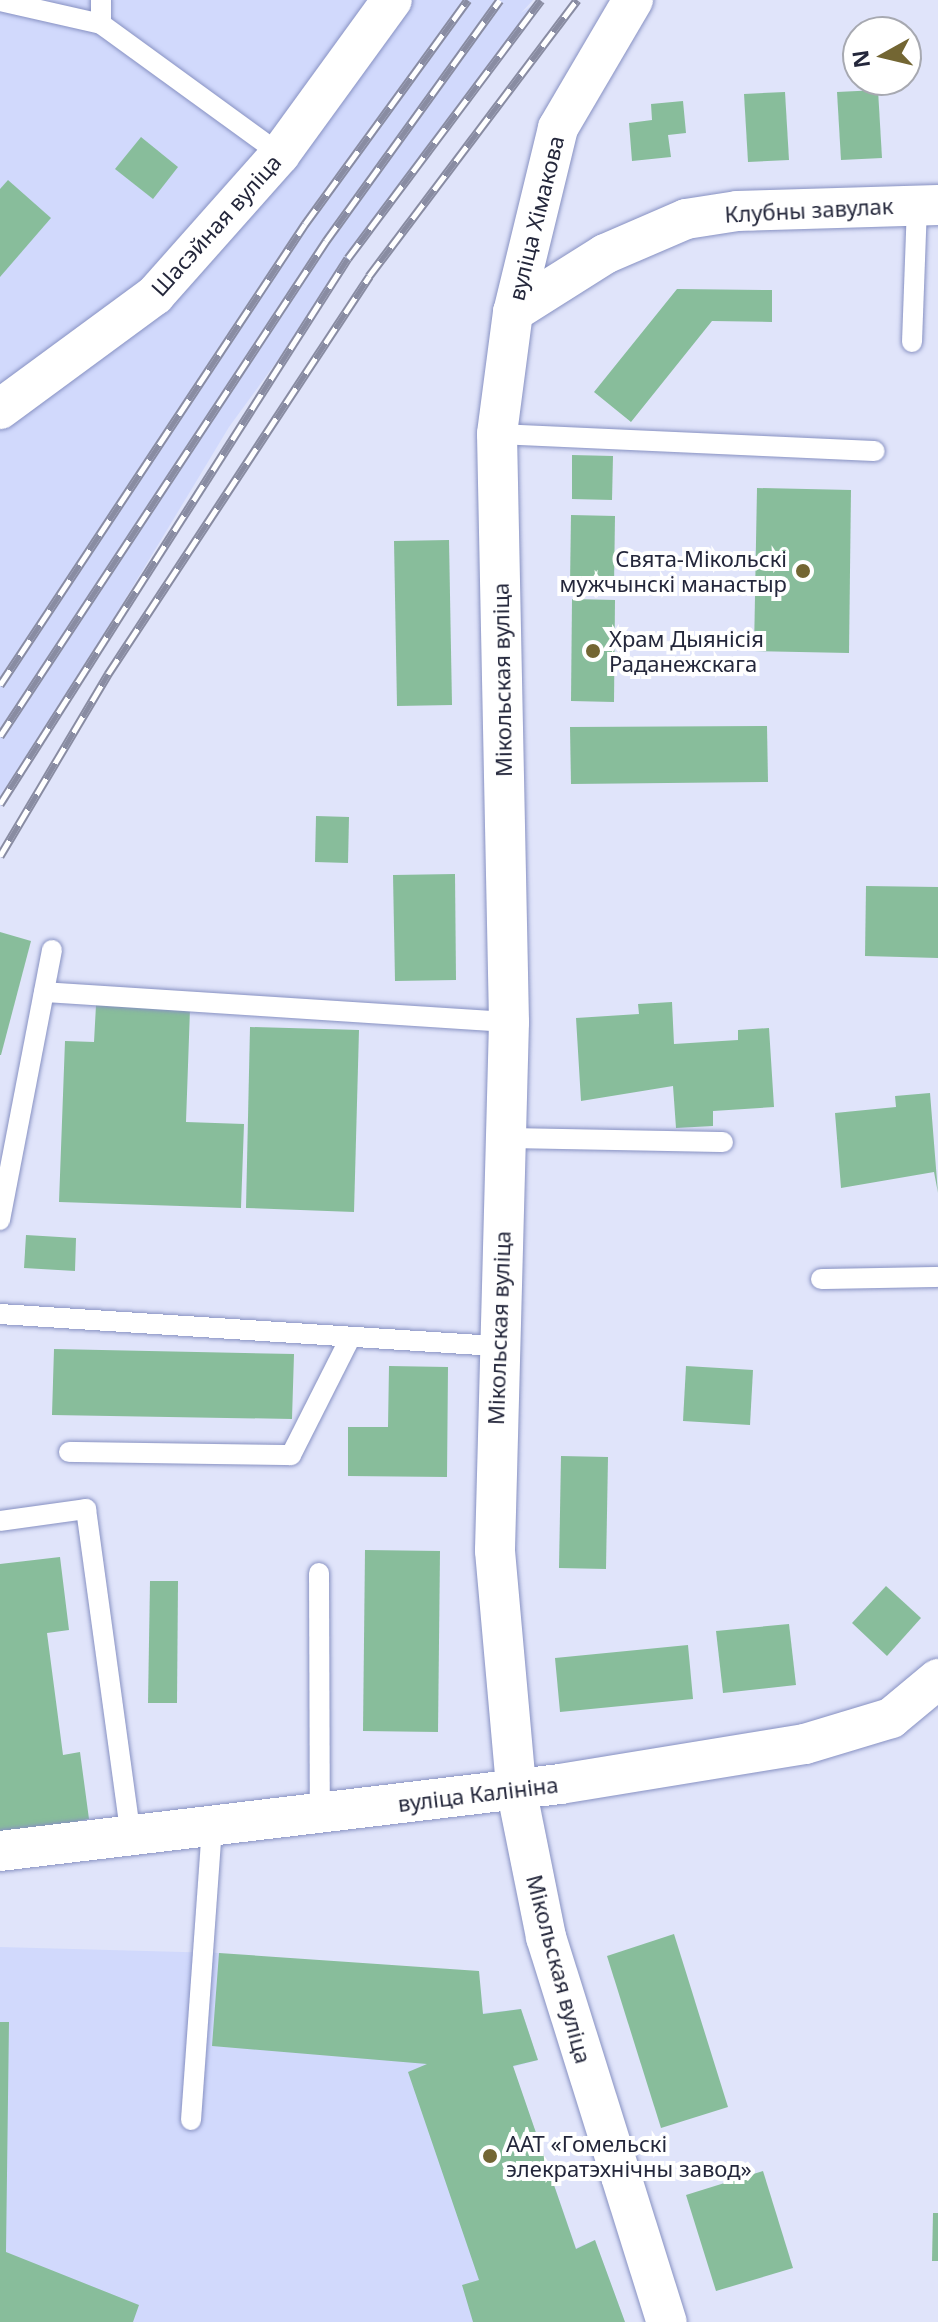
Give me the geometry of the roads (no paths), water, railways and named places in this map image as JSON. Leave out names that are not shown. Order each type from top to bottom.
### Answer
[{"type":"street","name":"Шасэйная вуліца","points":[[0,409],[155,295],[280,154],[392,0]]},
{"type":"street","name":"вуліца Хімакова","points":[[513,312],[558,128],[633,0]]},
{"type":"street","name":"Клубны завулак","points":[[513,312],[605,254],[686,219],[737,211],[928,206]]},
{"type":"street","name":"Мікольская вуліца","points":[[513,312],[497,434],[509,1022],[507,1138],[496,1346],[495,1551],[516,1788],[546,1937],[667,2322]]},
{"type":"street","name":"вуліца Калініна","points":[[0,1851],[320,1815],[516,1788],[860,1731],[891,1718],[938,1679]]},
{"type":"lane","points":[[101,0],[101,24]]},
{"type":"lane","points":[[0,1],[101,24],[280,154]]},
{"type":"lane","points":[[912,342],[928,206]]},
{"type":"lane","points":[[497,434],[875,451]]},
{"type":"lane","points":[[0,1220],[52,950]]},
{"type":"lane","points":[[44,992],[509,1022]]},
{"type":"lane","points":[[507,1138],[723,1142]]},
{"type":"lane","points":[[821,1279],[938,1277]]},
{"type":"lane","points":[[0,1314],[496,1346]]},
{"type":"lane","points":[[69,1452],[291,1455],[350,1338]]},
{"type":"lane","points":[[0,1521],[86,1509],[131,1838]]},
{"type":"lane","points":[[319,1573],[320,1815]]},
{"type":"lane","points":[[191,2120],[212,1828]]},
{"type":"railway","points":[[0,685],[305,224],[468,0]]},
{"type":"railway","points":[[0,736],[326,241],[500,0]]},
{"type":"railway","points":[[0,804],[348,258],[541,0]]},
{"type":"railway","points":[[0,856],[108,674],[369,276],[577,0]]},
{"type":"place","name":"Свята-Мікольскі мужчынскі манастыр","points":[[803,571]]},
{"type":"place","name":"Храм Дыянісія Раданежскага","points":[[593,651]]},
{"type":"place","name":"ААТ «Гомельскі элекратэхнічны завод»","points":[[490,2156]]}]
